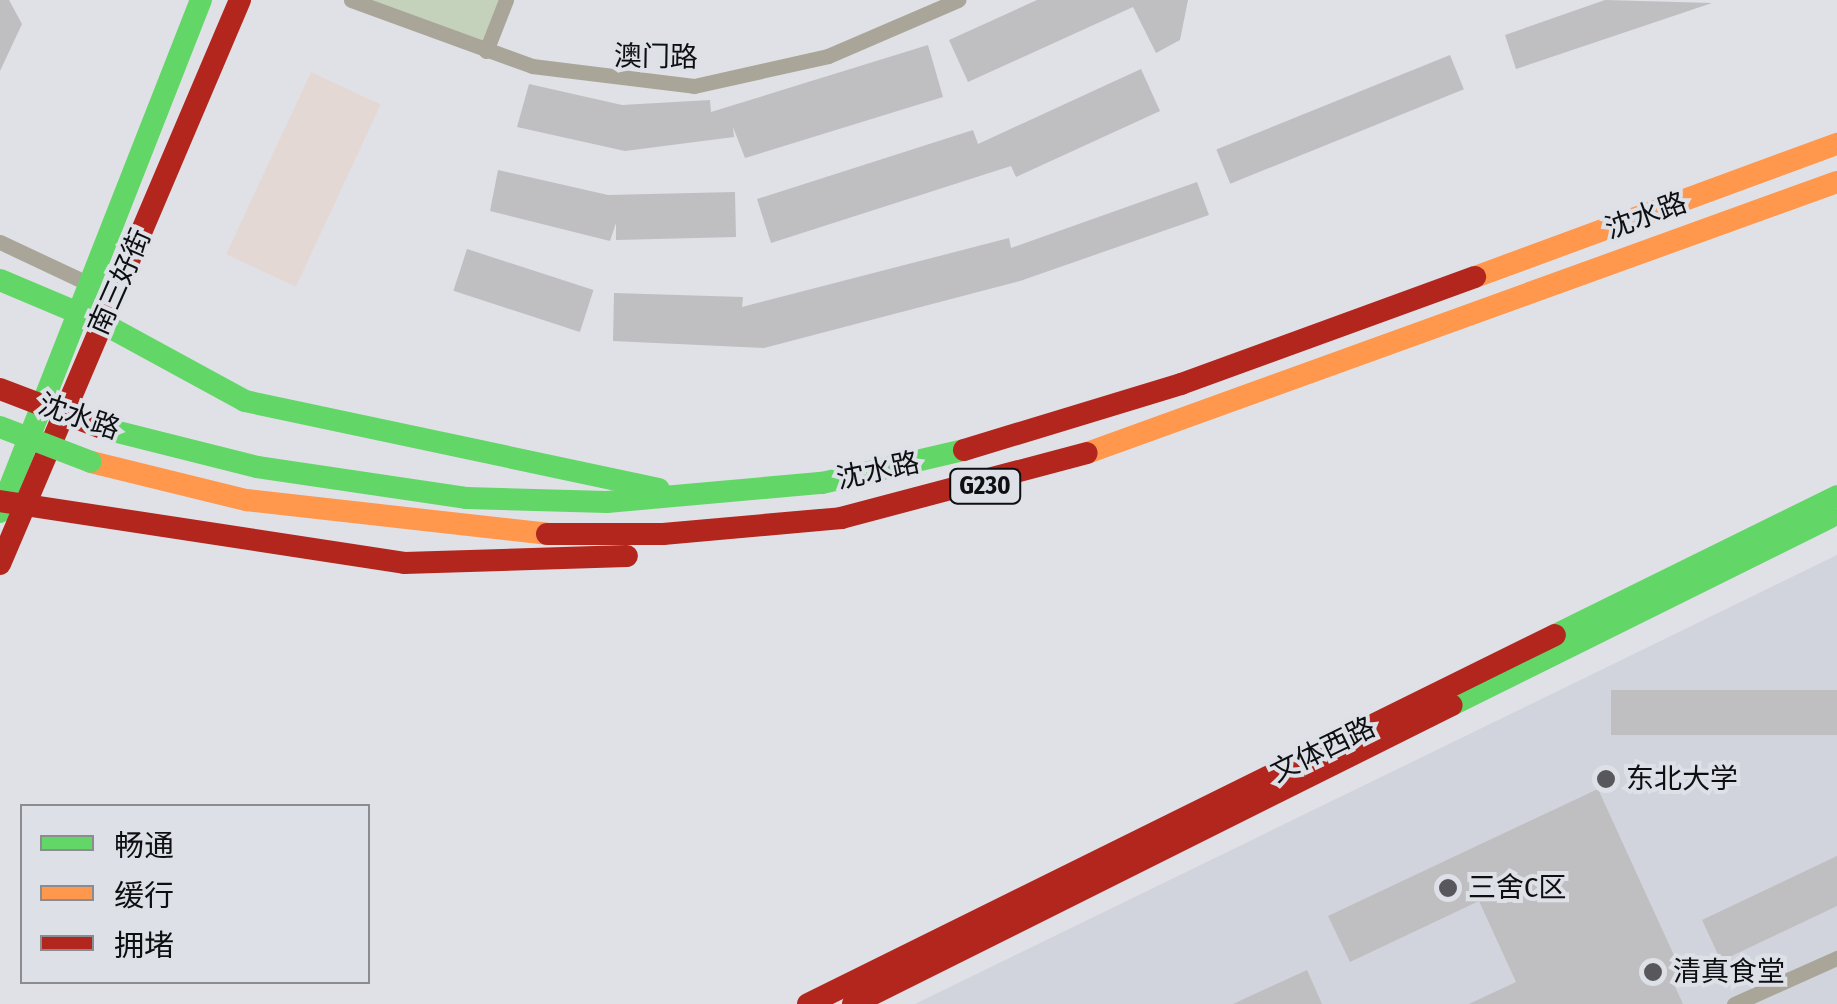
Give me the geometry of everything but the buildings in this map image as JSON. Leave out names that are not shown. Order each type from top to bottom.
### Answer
[{"type":"main road","points":[[201,0],[87,283],[6,505],[404,563],[626,556],[772,527]]},
{"type":"main road","name":"南三好街","points":[[0,564],[6,505],[102,323],[240,0]]},
{"type":"main road","name":"沈水路","points":[[0,388],[102,428],[257,467],[466,498],[689,497],[852,476],[1087,415],[1837,144]]},
{"type":"main road","name":"沈水路","points":[[0,428],[91,462],[246,500],[424,527],[590,536],[772,527],[873,512],[1051,467],[1837,182]]},
{"type":"main road","points":[[0,280],[102,323],[245,401],[509,451],[689,497]]},
{"type":"main road","name":"文体西路","points":[[808,1004],[1837,496]]},
{"type":"main road","name":"文体西路","points":[[853,1004],[1837,514]]},
{"type":"street","name":"澳门路","points":[[351,0],[486,51],[601,80],[694,86],[828,56],[958,0]]},
{"type":"street","points":[[486,51],[506,0]]},
{"type":"street","points":[[0,242],[87,283]]},
{"type":"street","points":[[1734,1004],[1837,958]]},
{"type":"street","points":[[1773,987],[1781,1004]]},
{"type":"shaded area","points":[[311,72],[381,105],[296,287],[226,254]]},
{"type":"shaded area","name":"东北大学","points":[[1837,555],[1837,1004],[915,1004]]},
{"type":"green space","points":[[351,0],[506,0],[486,51]]},
{"type":"traffic: fast","points":[[0,512],[201,0]]},
{"type":"traffic: fast","points":[[0,280],[102,323],[245,401],[659,489]]},
{"type":"traffic: fast","points":[[0,427],[91,462]]},
{"type":"traffic: fast","points":[[102,428],[257,467],[466,498],[607,502],[822,483],[964,450]]},
{"type":"traffic: fast","points":[[1555,635],[1837,496]]},
{"type":"traffic: fast","points":[[1452,705],[1830,517]]},
{"type":"traffic: slow","points":[[1475,277],[1837,144]]},
{"type":"traffic: slow","points":[[1087,453],[1837,182]]},
{"type":"traffic: slow","points":[[91,462],[246,500],[547,534]]},
{"type":"traffic: jam","points":[[0,564],[240,0]]},
{"type":"traffic: jam","points":[[964,450],[1181,384],[1475,277]]},
{"type":"traffic: jam","points":[[0,389],[102,428]]},
{"type":"traffic: jam","points":[[547,534],[663,534],[841,518],[1087,453]]},
{"type":"traffic: jam","points":[[0,501],[404,563],[627,556]]},
{"type":"traffic: jam","points":[[808,1004],[1555,635]]},
{"type":"traffic: jam","points":[[853,1004],[1452,705]]},
{"type":"place","name":"东北大学","points":[[1606,779]]},
{"type":"place","name":"三舍C区","points":[[1448,888]]},
{"type":"place","name":"清真食堂","points":[[1653,972]]}]
